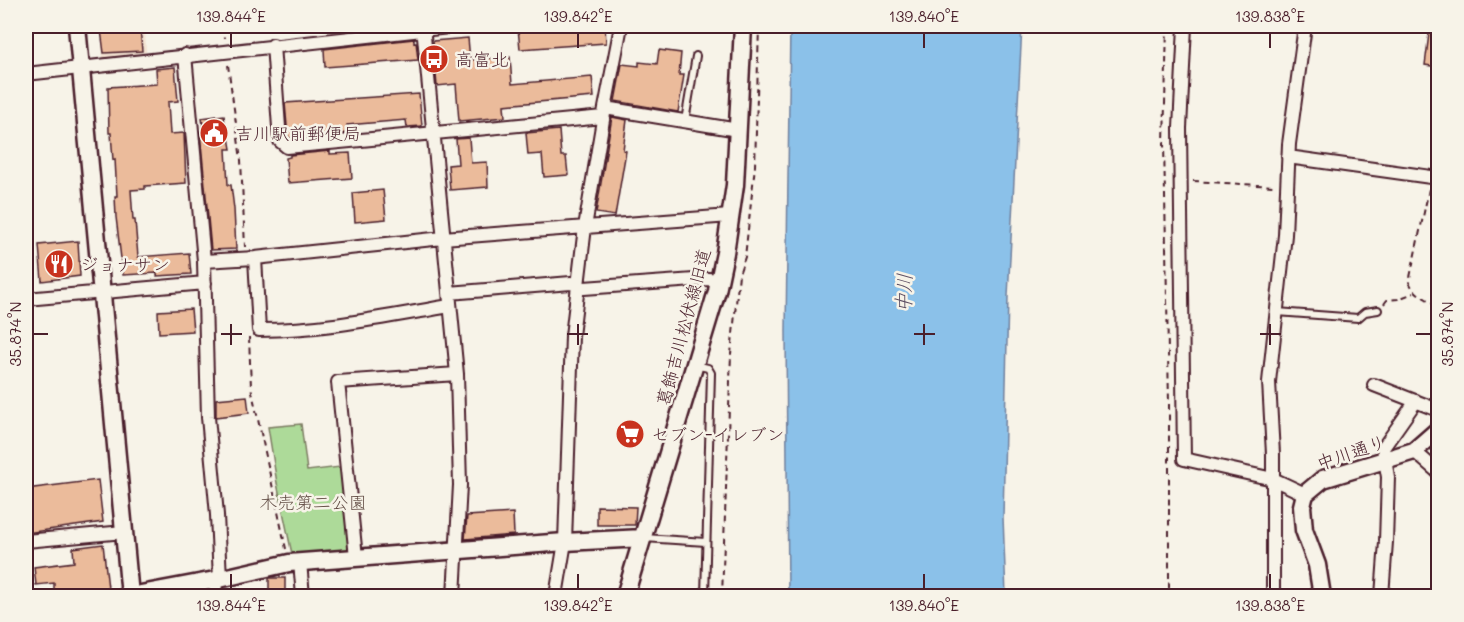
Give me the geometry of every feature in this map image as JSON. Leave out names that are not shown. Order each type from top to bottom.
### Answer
[{"type":"street","points":[[77,26],[130,596],[217,585],[300,562],[643,538]]},
{"type":"street","points":[[26,74],[423,27],[458,26]]},
{"type":"street","points":[[556,597],[565,542],[572,336],[585,227],[621,26]]},
{"type":"street","name":"葛飾吉川松伏線旧道","points":[[625,597],[719,280],[735,185],[743,26]]},
{"type":"street","points":[[1185,26],[1180,128],[1184,459],[1273,479],[1305,494]]},
{"type":"street","points":[[1273,597],[1273,479],[1269,382],[1285,235],[1288,157],[1305,26]]},
{"type":"street","points":[[423,27],[457,374],[460,485],[454,597]]},
{"type":"street","points":[[273,45],[280,141],[287,147],[433,134],[604,112],[685,121],[738,130]]},
{"type":"street","points":[[185,55],[206,283],[208,417],[217,515],[217,585]]},
{"type":"street","points":[[1288,157],[1435,178]]},
{"type":"street","points":[[204,261],[255,258],[443,238],[730,216]]},
{"type":"street","points":[[255,258],[259,330],[311,328],[450,306]]},
{"type":"street","points":[[449,293],[571,283],[584,288],[719,280]]},
{"type":"street","points":[[26,299],[206,283]]},
{"type":"street","points":[[356,558],[338,382],[457,374]]},
{"type":"street","points":[[1374,385],[1438,410]]},
{"type":"street","points":[[1382,597],[1388,488],[1383,448],[1416,401]]},
{"type":"street","name":"中川通り","points":[[1322,597],[1317,565],[1303,524],[1302,506],[1305,494],[1323,479],[1414,451],[1438,430]]},
{"type":"street","points":[[1414,451],[1438,472]]},
{"type":"street","points":[[26,541],[124,532]]},
{"type":"street","points":[[300,562],[303,597]]},
{"type":"lane","points":[[685,121],[696,56]]},
{"type":"lane","points":[[1277,312],[1358,318],[1365,312],[1378,310]]},
{"type":"lane","points":[[695,365],[708,368],[711,374],[705,597]]},
{"type":"lane","points":[[643,538],[706,542]]},
{"type":"path","points":[[722,597],[730,366],[738,274],[745,257],[755,166],[759,26]]},
{"type":"path","points":[[1167,26],[1164,143],[1169,404],[1169,597]]},
{"type":"path","points":[[1435,178],[1409,282],[1414,293],[1431,301],[1438,309]]},
{"type":"path","points":[[1181,180],[1287,187]]},
{"type":"path","points":[[1378,310],[1387,300],[1414,293]]},
{"type":"shaded area","points":[[101,26],[157,26],[145,28],[146,52],[103,59]]},
{"type":"green space","name":"木売第二公園","points":[[301,424],[307,471],[340,467],[351,547],[346,552],[292,554],[268,427]]},
{"type":"water","name":"中川","points":[[790,26],[1022,26],[1008,296],[1003,517],[1006,596],[788,596],[786,331]]},
{"type":"building","points":[[605,26],[606,43],[520,49],[518,28]]},
{"type":"building","points":[[1430,26],[1438,26],[1438,67],[1425,65]]},
{"type":"building","points":[[140,27],[142,51],[104,53],[101,30]]},
{"type":"building","points":[[468,38],[470,60],[510,57],[512,84],[592,77],[594,97],[504,105],[505,117],[459,121],[456,84],[437,86],[433,41]]},
{"type":"building","points":[[414,39],[418,60],[325,67],[324,49]]},
{"type":"building","points":[[659,50],[681,53],[679,75],[684,75],[678,112],[615,101],[622,64],[639,66],[639,62],[657,64]]},
{"type":"building","points":[[175,67],[178,101],[168,102],[170,134],[184,133],[186,183],[145,186],[145,189],[131,190],[133,220],[135,220],[138,257],[189,253],[191,274],[123,275],[116,217],[115,159],[113,160],[111,133],[109,133],[108,87],[157,84],[156,69]]},
{"type":"building","points":[[419,94],[422,126],[407,127],[406,120],[347,125],[348,133],[288,137],[285,103]]},
{"type":"building","points":[[224,115],[226,137],[229,137],[231,149],[226,149],[228,185],[231,185],[234,209],[236,249],[211,250],[200,132],[204,132],[202,118]]},
{"type":"building","points":[[612,117],[627,120],[623,150],[626,151],[615,216],[596,213]]},
{"type":"building","points":[[559,130],[561,156],[566,156],[568,175],[544,177],[542,154],[528,155],[526,133]]},
{"type":"building","points":[[469,138],[471,163],[487,162],[488,187],[450,190],[448,165],[458,164],[456,139]]},
{"type":"building","points":[[330,151],[330,154],[350,153],[352,178],[288,183],[286,158],[290,155]]},
{"type":"building","points":[[383,190],[386,219],[355,222],[353,193]]},
{"type":"building","points":[[78,241],[80,276],[42,281],[39,245]]},
{"type":"building","points":[[191,309],[193,331],[159,333],[158,311]]},
{"type":"building","points":[[247,396],[249,413],[216,417],[216,399]]},
{"type":"building","points":[[98,480],[103,522],[26,533],[26,489]]},
{"type":"building","points":[[597,506],[636,507],[635,525],[597,525]]},
{"type":"building","points":[[513,513],[514,535],[465,539],[467,516]]},
{"type":"building","points":[[103,544],[109,597],[54,597],[54,583],[36,585],[34,567],[74,562],[73,548]]},
{"type":"building","points":[[269,578],[285,578],[285,597],[269,597]]},
{"type":"place","name":"高富北","points":[[434,59]]},
{"type":"place","name":"吉川駅前郵便局","points":[[214,133]]},
{"type":"place","name":"ジョナサン","points":[[59,264]]},
{"type":"place","name":"セブン-イレブン","points":[[630,434]]}]
